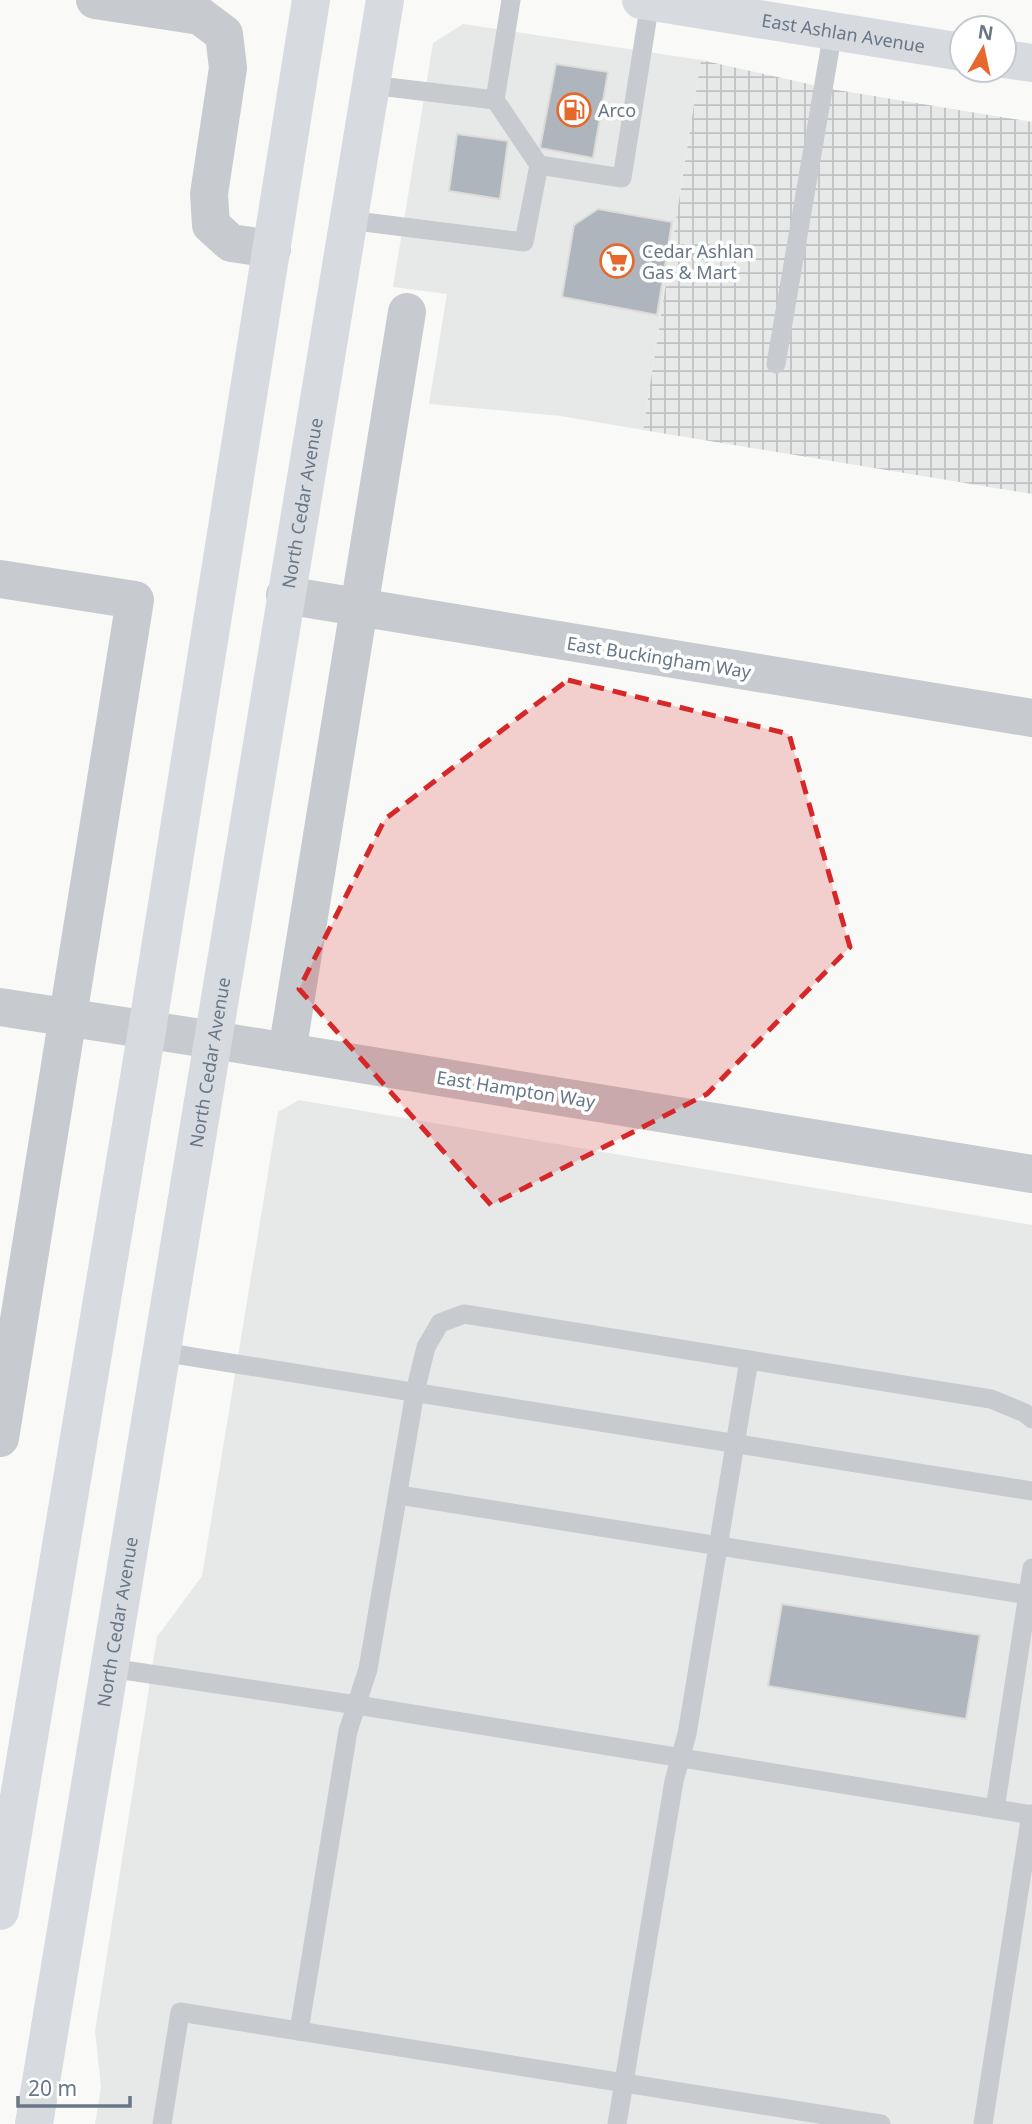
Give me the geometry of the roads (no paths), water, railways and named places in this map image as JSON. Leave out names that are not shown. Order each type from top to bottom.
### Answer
[{"type":"main road","points":[[0,1911],[147,1030],[311,0]]},
{"type":"main road","name":"North Cedar Avenue","points":[[34,2124],[385,0]]},
{"type":"main road","name":"East Ashlan Avenue","points":[[645,1],[948,50]]},
{"type":"street","points":[[94,0],[200,16],[224,34],[228,68],[209,194],[211,225],[231,243],[272,249]]},
{"type":"street","points":[[287,1052],[407,312]]},
{"type":"street","points":[[0,579],[135,600],[0,1438]]},
{"type":"street","name":"East Buckingham Way","points":[[285,595],[1032,718]]},
{"type":"street","name":"East Hampton Way","points":[[0,1007],[1032,1174]]},
{"type":"lane","points":[[348,220],[524,243],[539,165],[495,100],[511,0]]},
{"type":"lane","points":[[539,165],[622,178],[645,1]]},
{"type":"lane","points":[[776,364],[834,31]]},
{"type":"lane","points":[[371,85],[495,100]]},
{"type":"lane","points":[[299,2031],[348,1731],[368,1669],[415,1392],[426,1348],[440,1323],[464,1314],[991,1399],[1025,1413],[1032,1419]]},
{"type":"lane","points":[[162,1352],[1032,1491]]},
{"type":"lane","points":[[617,2124],[680,1758],[687,1734],[749,1360]]},
{"type":"lane","points":[[399,1495],[1028,1595]]},
{"type":"lane","points":[[995,1809],[1032,1568]]},
{"type":"lane","points":[[110,1668],[1032,1814],[983,2124]]},
{"type":"lane","points":[[163,2124],[180,2012],[881,2124]]},
{"type":"place","name":"Arco","points":[[574,110]]},
{"type":"place","name":"Cedar Ashlan Gas & Mart","points":[[617,261]]}]
